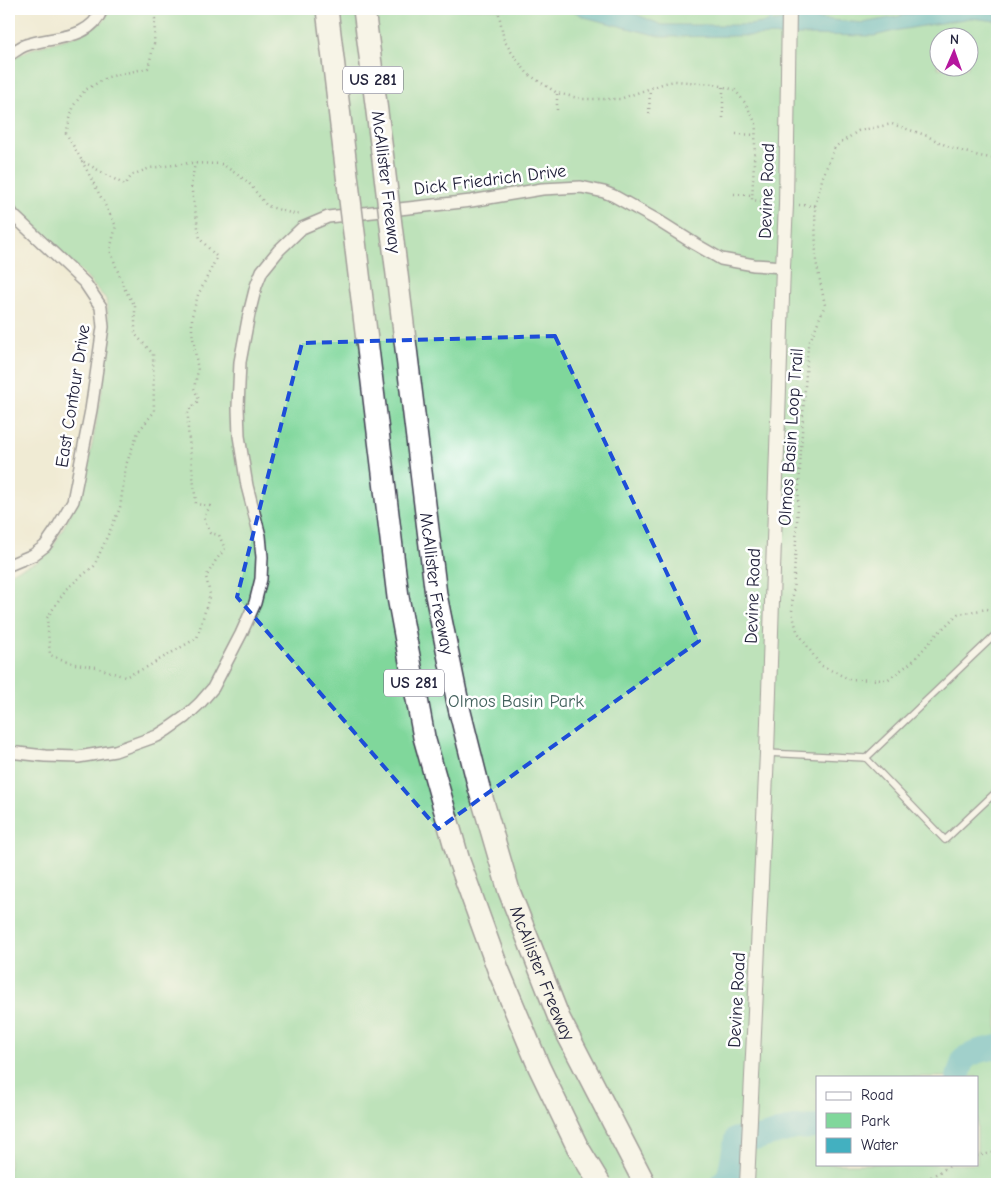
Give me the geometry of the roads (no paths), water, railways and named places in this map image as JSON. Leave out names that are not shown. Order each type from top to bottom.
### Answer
[{"type":"highway","name":"US 281","points":[[327,9],[398,596],[424,737],[459,861],[498,969],[539,1067],[577,1146],[600,1184]]},
{"type":"highway","name":"McAllister Freeway","points":[[364,9],[436,595],[461,717],[479,788],[509,891],[556,1009],[645,1184]]},
{"type":"street","points":[[9,55],[25,45],[80,32],[98,18],[102,9]]},
{"type":"street","name":"Devine Road","points":[[747,1184],[767,753],[786,204],[789,9]]},
{"type":"street","name":"Dick Friedrich Drive","points":[[9,752],[78,757],[115,751],[157,736],[168,729],[185,717],[214,688],[255,603],[261,578],[260,536],[246,486],[239,436],[240,362],[248,314],[262,271],[279,250],[302,228],[328,216],[471,201],[542,189],[581,187],[614,196],[658,220],[721,259],[754,265],[783,267]]},
{"type":"street","name":"East Contour Drive","points":[[9,209],[13,215],[85,283],[102,307],[103,326],[91,410],[73,501],[45,546],[33,555],[9,565]]},
{"type":"lane","points":[[866,758],[997,633]]},
{"type":"lane","points":[[767,753],[866,758],[945,840],[997,790]]},
{"type":"water","points":[[570,9],[623,9],[662,25],[750,25],[801,17],[863,23],[937,9],[997,9],[997,21],[970,18],[874,36],[663,37],[584,17]]},
{"type":"waterway","points":[[767,9],[772,26]]},
{"type":"waterway","points":[[958,1076],[964,1058],[979,1051],[997,1047]]},
{"type":"waterway","points":[[758,1138],[794,1128],[816,1127]]},
{"type":"waterway","points":[[721,1184],[729,1176],[736,1139]]},
{"type":"park label","name":"Olmos Basin Park","points":[[516,701]]}]
